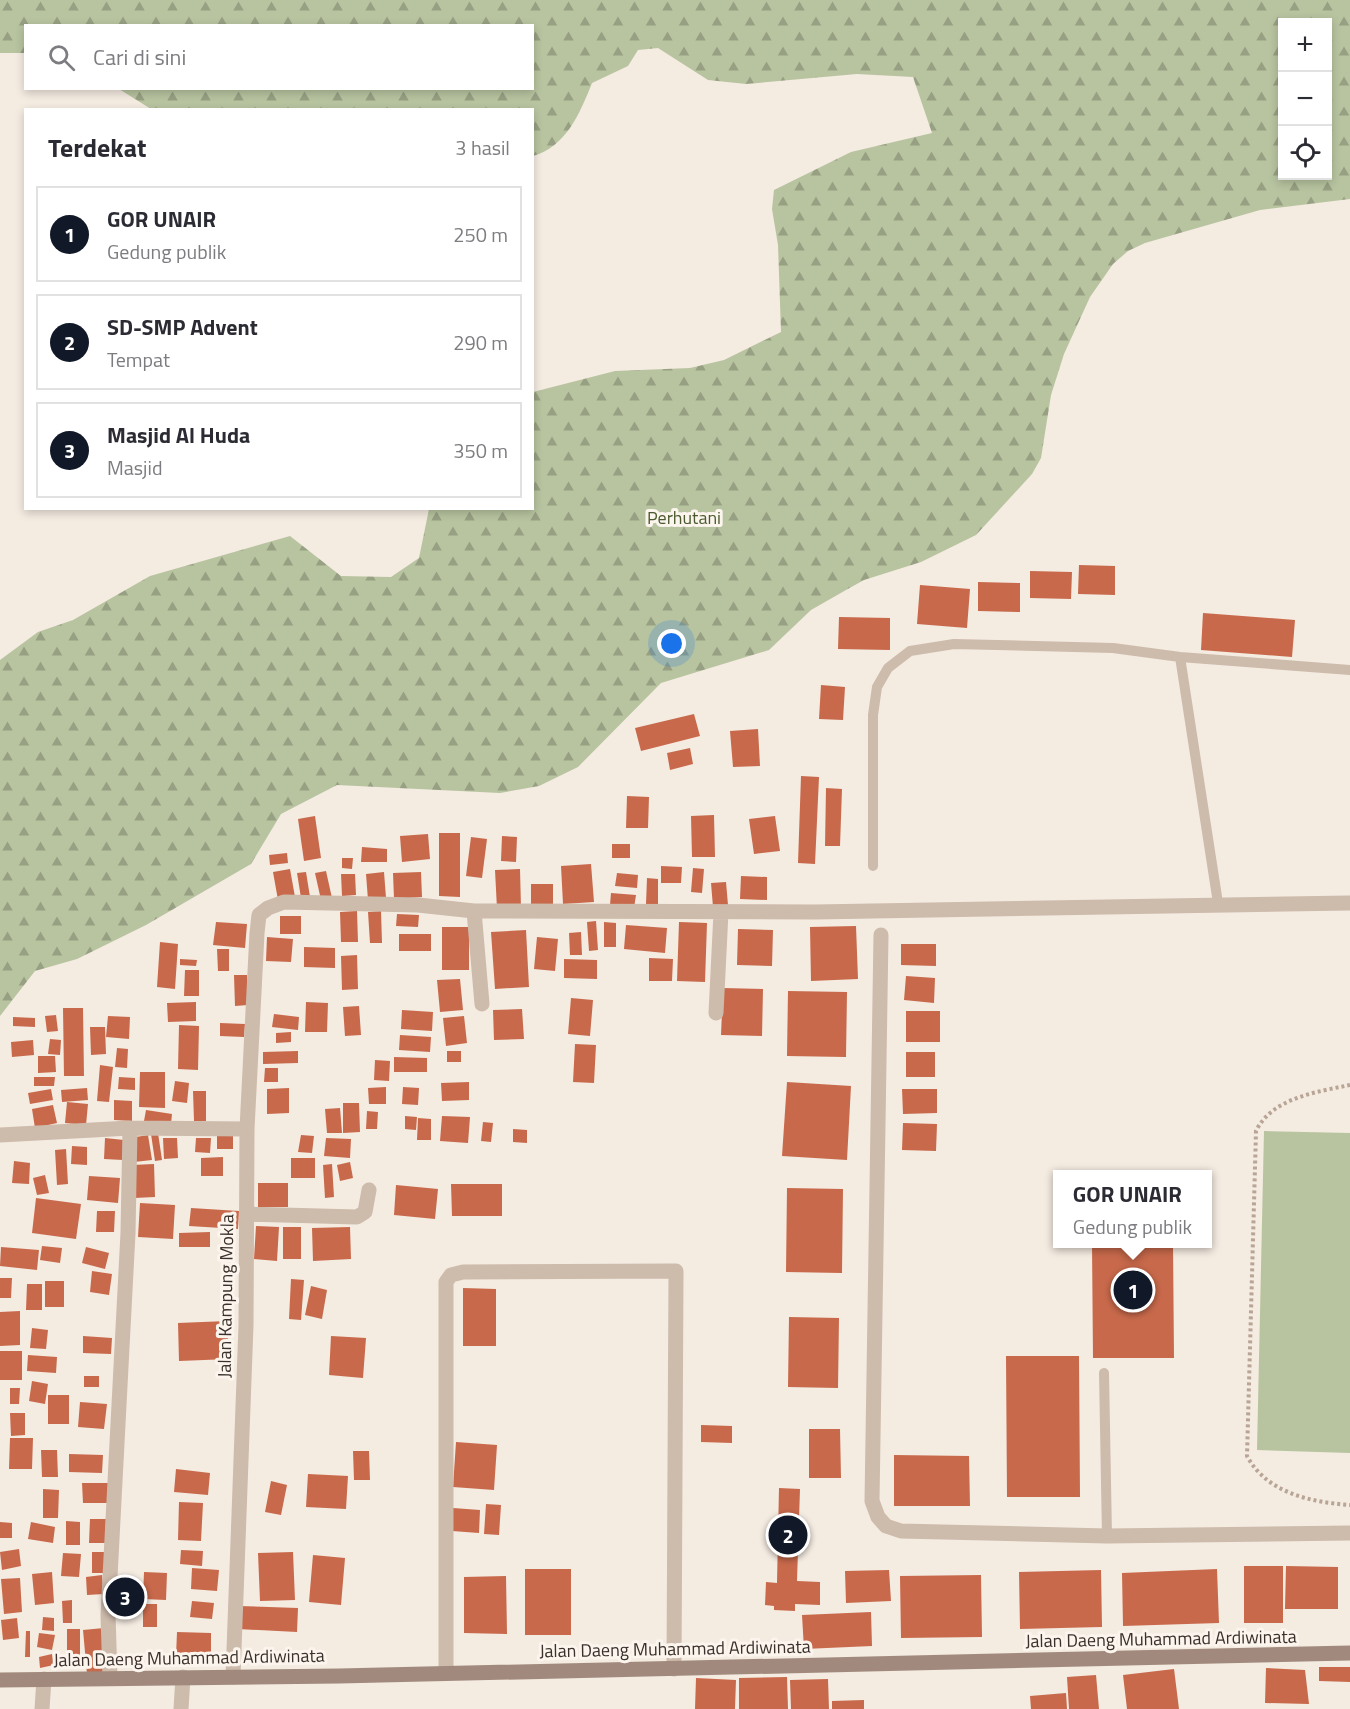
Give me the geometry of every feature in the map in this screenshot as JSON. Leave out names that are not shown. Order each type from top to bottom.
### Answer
[{"type":"main road","name":"Jalan Daeng Muhammad Ardiwinata","points":[[0,1680],[674,1669],[1350,1653]]},
{"type":"street","name":"Jalan Kampung Mokla","points":[[233,1677],[247,1214],[247,1129],[259,915],[268,908],[284,902],[418,905],[474,911]]},
{"type":"street","points":[[482,1004],[474,911],[721,912],[1218,903],[1350,903]]},
{"type":"street","points":[[716,1013],[721,912]]},
{"type":"street","points":[[881,935],[872,1501],[878,1517],[886,1526],[901,1532],[1107,1536],[1350,1533]]},
{"type":"street","points":[[0,1136],[130,1128],[247,1129]]},
{"type":"street","points":[[110,1678],[108,1616],[128,1233],[130,1128]]},
{"type":"street","points":[[247,1214],[357,1217],[364,1212],[369,1190]]},
{"type":"street","points":[[446,1673],[446,1282],[451,1275],[463,1272],[676,1270],[674,1669]]},
{"type":"street","points":[[181,1709],[183,1677]]},
{"type":"street","points":[[42,1709],[44,1679]]},
{"type":"lane","points":[[873,866],[873,715],[876,687],[888,668],[910,651],[954,644],[1113,648],[1180,657],[1350,670]]},
{"type":"lane","points":[[1180,657],[1218,903]]},
{"type":"lane","points":[[1104,1373],[1107,1536]]},
{"type":"path","points":[[1350,1085],[1311,1094],[1276,1108],[1263,1117],[1256,1131],[1247,1456],[1254,1470],[1282,1491],[1329,1503],[1350,1504]]},
{"type":"green space","name":"Perhutani","points":[[0,0],[1350,0],[1350,199],[1260,210],[1145,243],[1128,251],[1113,264],[1090,297],[1064,354],[1051,395],[1041,458],[1032,474],[976,535],[921,562],[864,580],[846,590],[811,610],[769,650],[661,683],[578,767],[539,786],[500,793],[337,785],[281,814],[251,864],[146,925],[77,959],[35,971],[0,1016],[0,660],[38,632],[73,620],[150,576],[290,536],[341,576],[391,577],[419,558],[429,510],[534,510],[534,392],[615,371],[690,368],[724,360],[781,332],[778,245],[772,209],[774,190],[851,152],[932,133],[913,77],[857,74],[746,84],[708,80],[658,48],[638,50],[628,66],[592,83],[577,117],[563,137],[545,152],[534,156],[534,108],[149,108],[121,90],[534,90],[534,24],[24,24],[24,53],[0,53]]},
{"type":"green space","points":[[1264,1131],[1350,1133],[1350,1453],[1257,1450]]},
{"type":"building","points":[[1079,565],[1115,566],[1115,595],[1078,594]]},
{"type":"building","points":[[1030,571],[1072,572],[1071,599],[1030,598]]},
{"type":"building","points":[[978,582],[1020,583],[1020,612],[978,611]]},
{"type":"building","points":[[920,585],[970,589],[967,628],[917,624]]},
{"type":"building","points":[[1203,613],[1295,620],[1292,657],[1201,650]]},
{"type":"building","points":[[839,617],[890,618],[890,650],[838,649]]},
{"type":"building","points":[[821,685],[845,687],[843,720],[819,719]]},
{"type":"building","points":[[694,714],[700,736],[641,751],[635,728]]},
{"type":"building","points":[[758,729],[760,766],[733,767],[730,731]]},
{"type":"building","points":[[690,748],[693,764],[670,770],[667,753]]},
{"type":"building","points":[[801,776],[819,777],[815,864],[798,863]]},
{"type":"building","points":[[826,788],[842,789],[840,846],[825,846]]},
{"type":"building","points":[[627,796],[649,797],[648,828],[626,828]]},
{"type":"building","points":[[714,815],[715,857],[692,857],[691,816]]},
{"type":"building","points":[[315,816],[321,858],[304,861],[298,819]]},
{"type":"building","points":[[775,816],[780,851],[754,854],[749,819]]},
{"type":"building","points":[[439,833],[460,833],[460,897],[439,896]]},
{"type":"building","points":[[428,834],[430,859],[402,862],[400,836]]},
{"type":"building","points":[[502,836],[517,837],[516,862],[501,861]]},
{"type":"building","points":[[471,837],[487,839],[482,878],[466,876]]},
{"type":"building","points":[[612,844],[630,844],[630,858],[612,858]]},
{"type":"building","points":[[362,847],[387,849],[387,862],[361,862]]},
{"type":"building","points":[[287,853],[288,863],[270,865],[269,855]]},
{"type":"building","points":[[342,858],[353,858],[352,869],[342,868]]},
{"type":"building","points":[[591,864],[594,902],[563,904],[561,866]]},
{"type":"building","points":[[661,866],[682,867],[681,883],[661,883]]},
{"type":"building","points":[[693,868],[704,869],[702,893],[691,892]]},
{"type":"building","points":[[290,869],[295,897],[278,900],[273,872]]},
{"type":"building","points":[[520,869],[521,908],[497,909],[495,870]]},
{"type":"building","points":[[326,871],[332,898],[321,900],[315,873]]},
{"type":"building","points":[[306,872],[310,897],[301,898],[297,873]]},
{"type":"building","points":[[384,872],[386,898],[368,900],[366,874]]},
{"type":"building","points":[[421,872],[422,897],[394,899],[393,873]]},
{"type":"building","points":[[617,873],[638,875],[637,888],[615,886]]},
{"type":"building","points":[[341,874],[355,874],[356,895],[342,896]]},
{"type":"building","points":[[741,876],[767,877],[767,900],[740,899]]},
{"type":"building","points":[[647,878],[658,879],[658,904],[646,904]]},
{"type":"building","points":[[726,882],[728,905],[713,907],[711,883]]},
{"type":"building","points":[[531,884],[553,884],[553,905],[531,905]]},
{"type":"building","points":[[611,893],[636,895],[634,908],[610,905]]},
{"type":"building","points":[[357,911],[358,942],[341,942],[340,912]]},
{"type":"building","points":[[381,911],[382,943],[370,943],[368,912]]},
{"type":"building","points":[[397,914],[419,915],[418,927],[396,926]]},
{"type":"building","points":[[280,916],[301,916],[301,934],[280,934]]},
{"type":"building","points":[[596,921],[598,950],[589,951],[587,922]]},
{"type":"building","points":[[216,922],[247,924],[245,948],[213,945]]},
{"type":"building","points":[[604,922],[616,923],[616,947],[604,947]]},
{"type":"building","points":[[679,922],[707,923],[705,982],[677,981]]},
{"type":"building","points":[[626,925],[667,928],[665,953],[624,949]]},
{"type":"building","points":[[856,926],[858,979],[811,981],[810,927]]},
{"type":"building","points":[[442,927],[469,927],[469,970],[442,970]]},
{"type":"building","points":[[738,929],[773,930],[772,966],[737,965]]},
{"type":"building","points":[[526,930],[529,987],[495,989],[491,932]]},
{"type":"building","points":[[581,932],[582,955],[570,955],[569,933]]},
{"type":"building","points":[[399,934],[431,934],[431,951],[399,951]]},
{"type":"building","points":[[267,937],[293,939],[291,962],[266,961]]},
{"type":"building","points":[[537,937],[558,939],[555,971],[534,969]]},
{"type":"building","points":[[160,942],[178,944],[175,989],[157,987]]},
{"type":"building","points":[[901,944],[936,944],[936,966],[901,965]]},
{"type":"building","points":[[304,947],[335,948],[335,968],[304,967]]},
{"type":"building","points":[[217,949],[229,949],[229,971],[218,971]]},
{"type":"building","points":[[357,955],[358,989],[342,990],[341,956]]},
{"type":"building","points":[[649,958],[673,959],[672,981],[649,981]]},
{"type":"building","points":[[180,959],[197,960],[196,966],[180,965]]},
{"type":"building","points":[[564,959],[597,960],[597,979],[564,978]]},
{"type":"building","points":[[185,970],[199,970],[199,996],[184,996]]},
{"type":"building","points":[[234,975],[247,975],[248,1005],[235,1006]]},
{"type":"building","points":[[906,976],[935,978],[934,1003],[904,1000]]},
{"type":"building","points":[[460,979],[463,1010],[440,1012],[437,980]]},
{"type":"building","points":[[723,988],[763,989],[762,1036],[721,1035]]},
{"type":"building","points":[[788,991],[847,992],[846,1057],[787,1056]]},
{"type":"building","points":[[571,998],[593,1000],[590,1036],[568,1034]]},
{"type":"building","points":[[196,1002],[196,1021],[168,1022],[167,1003]]},
{"type":"building","points":[[306,1002],[328,1003],[327,1032],[305,1032]]},
{"type":"building","points":[[359,1006],[361,1035],[345,1036],[343,1007]]},
{"type":"building","points":[[63,1008],[83,1008],[84,1076],[64,1076]]},
{"type":"building","points":[[522,1009],[524,1039],[494,1040],[493,1010]]},
{"type":"building","points":[[402,1010],[433,1012],[432,1031],[401,1029]]},
{"type":"building","points":[[906,1011],[940,1011],[940,1042],[906,1042]]},
{"type":"building","points":[[274,1014],[299,1017],[298,1030],[272,1027]]},
{"type":"building","points":[[56,1015],[58,1031],[47,1032],[45,1016]]},
{"type":"building","points":[[108,1016],[130,1017],[129,1039],[106,1037]]},
{"type":"building","points":[[464,1016],[467,1043],[446,1046],[443,1018]]},
{"type":"building","points":[[13,1017],[35,1018],[35,1027],[13,1026]]},
{"type":"building","points":[[220,1023],[245,1024],[244,1037],[220,1036]]},
{"type":"building","points":[[179,1025],[199,1026],[198,1070],[178,1069]]},
{"type":"building","points":[[90,1027],[105,1027],[106,1054],[91,1055]]},
{"type":"building","points":[[291,1032],[291,1042],[276,1043],[276,1033]]},
{"type":"building","points":[[400,1035],[431,1037],[430,1052],[399,1050]]},
{"type":"building","points":[[50,1039],[61,1040],[60,1055],[48,1054]]},
{"type":"building","points":[[33,1040],[34,1055],[12,1057],[11,1042]]},
{"type":"building","points":[[575,1044],[596,1045],[594,1083],[573,1082]]},
{"type":"building","points":[[117,1048],[128,1049],[127,1068],[115,1067]]},
{"type":"building","points":[[298,1051],[298,1063],[263,1064],[263,1052]]},
{"type":"building","points":[[447,1051],[461,1051],[461,1062],[447,1062]]},
{"type":"building","points":[[906,1052],[935,1052],[935,1077],[906,1077]]},
{"type":"building","points":[[38,1056],[55,1056],[56,1072],[38,1073]]},
{"type":"building","points":[[394,1057],[427,1058],[427,1072],[394,1072]]},
{"type":"building","points":[[375,1060],[390,1061],[389,1081],[374,1080]]},
{"type":"building","points":[[100,1065],[113,1067],[109,1102],[97,1101]]},
{"type":"building","points":[[265,1068],[278,1068],[278,1082],[264,1082]]},
{"type":"building","points":[[140,1072],[165,1072],[165,1108],[139,1107]]},
{"type":"building","points":[[34,1077],[55,1077],[54,1086],[34,1086]]},
{"type":"building","points":[[119,1077],[135,1078],[135,1090],[118,1089]]},
{"type":"building","points":[[175,1081],[189,1083],[187,1103],[172,1101]]},
{"type":"building","points":[[469,1082],[469,1100],[442,1101],[441,1083]]},
{"type":"building","points":[[787,1082],[851,1086],[847,1160],[782,1156]]},
{"type":"building","points":[[386,1087],[386,1104],[369,1104],[368,1088]]},
{"type":"building","points":[[403,1087],[419,1088],[418,1105],[402,1104]]},
{"type":"building","points":[[87,1088],[88,1100],[62,1102],[61,1090]]},
{"type":"building","points":[[289,1088],[289,1113],[267,1114],[267,1089]]},
{"type":"building","points":[[51,1089],[53,1100],[30,1104],[28,1093]]},
{"type":"building","points":[[902,1089],[937,1089],[937,1113],[903,1114]]},
{"type":"building","points":[[193,1091],[206,1091],[206,1121],[194,1121]]},
{"type":"building","points":[[114,1100],[132,1101],[132,1121],[114,1120]]},
{"type":"building","points":[[67,1102],[88,1104],[86,1125],[65,1123]]},
{"type":"building","points":[[343,1103],[359,1103],[360,1132],[343,1133]]},
{"type":"building","points":[[53,1105],[57,1123],[35,1128],[32,1109]]},
{"type":"building","points":[[340,1108],[342,1133],[327,1133],[325,1109]]},
{"type":"building","points":[[146,1110],[172,1114],[171,1124],[144,1121]]},
{"type":"building","points":[[367,1111],[378,1112],[377,1129],[366,1129]]},
{"type":"building","points":[[405,1116],[417,1117],[416,1130],[405,1129]]},
{"type":"building","points":[[442,1116],[470,1117],[468,1143],[440,1141]]},
{"type":"building","points":[[418,1118],[431,1119],[431,1140],[417,1140]]},
{"type":"building","points":[[483,1122],[493,1123],[491,1142],[481,1141]]},
{"type":"building","points":[[903,1123],[937,1124],[936,1151],[902,1150]]},
{"type":"building","points":[[513,1129],[527,1130],[527,1143],[513,1142]]},
{"type":"building","points":[[158,1133],[162,1160],[155,1161],[151,1134]]},
{"type":"building","points":[[217,1134],[233,1134],[233,1149],[217,1149]]},
{"type":"building","points":[[148,1135],[152,1160],[134,1162],[130,1138]]},
{"type":"building","points":[[301,1135],[314,1136],[312,1153],[298,1152]]},
{"type":"building","points":[[105,1138],[124,1140],[123,1160],[104,1159]]},
{"type":"building","points":[[163,1138],[177,1138],[178,1158],[164,1159]]},
{"type":"building","points":[[196,1138],[211,1138],[210,1153],[195,1152]]},
{"type":"building","points":[[326,1138],[351,1139],[350,1158],[324,1156]]},
{"type":"building","points":[[72,1146],[87,1147],[87,1165],[71,1164]]},
{"type":"building","points":[[66,1149],[68,1184],[57,1185],[55,1150]]},
{"type":"building","points":[[223,1157],[223,1176],[201,1176],[201,1158]]},
{"type":"building","points":[[291,1158],[315,1158],[315,1178],[291,1178]]},
{"type":"building","points":[[14,1161],[30,1163],[29,1184],[12,1183]]},
{"type":"building","points":[[350,1162],[353,1178],[340,1181],[337,1165]]},
{"type":"building","points":[[154,1164],[155,1197],[134,1198],[132,1165]]},
{"type":"building","points":[[332,1164],[334,1197],[325,1198],[323,1165]]},
{"type":"building","points":[[45,1175],[49,1193],[37,1195],[33,1178]]},
{"type":"building","points":[[89,1176],[120,1178],[118,1203],[87,1200]]},
{"type":"building","points":[[258,1183],[288,1183],[288,1207],[258,1207]]},
{"type":"building","points":[[451,1184],[502,1184],[502,1216],[452,1216]]},
{"type":"building","points":[[396,1185],[438,1189],[435,1219],[394,1215]]},
{"type":"building","points":[[787,1188],[843,1189],[842,1273],[786,1272]]},
{"type":"building","points":[[36,1198],[81,1204],[76,1239],[32,1233]]},
{"type":"building","points":[[140,1203],[175,1205],[173,1239],[138,1237]]},
{"type":"building","points":[[191,1208],[239,1211],[238,1229],[189,1226]]},
{"type":"building","points":[[97,1211],[115,1211],[114,1232],[96,1232]]},
{"type":"building","points":[[256,1226],[279,1227],[277,1261],[254,1259]]},
{"type":"building","points":[[283,1227],[301,1227],[301,1259],[283,1259]]},
{"type":"building","points":[[350,1227],[351,1259],[313,1261],[312,1228]]},
{"type":"building","points":[[210,1232],[210,1247],[179,1247],[179,1233]]},
{"type":"building","points":[[42,1246],[62,1248],[60,1263],[40,1260]]},
{"type":"building","points":[[1,1247],[39,1250],[37,1270],[0,1266]]},
{"type":"building","points":[[86,1247],[109,1253],[105,1269],[82,1263]]},
{"type":"building","points":[[1092,1248],[1173,1248],[1174,1358],[1093,1358]]},
{"type":"building","points":[[92,1271],[112,1274],[109,1295],[90,1292]]},
{"type":"building","points":[[0,1278],[12,1278],[11,1298],[0,1298]]},
{"type":"building","points":[[291,1279],[304,1280],[301,1320],[289,1319]]},
{"type":"building","points":[[45,1281],[64,1281],[64,1307],[45,1307]]},
{"type":"building","points":[[27,1284],[42,1284],[42,1310],[26,1310]]},
{"type":"building","points":[[311,1286],[327,1290],[322,1319],[305,1315]]},
{"type":"building","points":[[463,1288],[496,1289],[496,1346],[463,1346]]},
{"type":"building","points":[[20,1311],[20,1345],[0,1346],[0,1312]]},
{"type":"building","points":[[789,1317],[839,1318],[838,1388],[788,1387]]},
{"type":"building","points":[[227,1321],[229,1359],[179,1361],[178,1323]]},
{"type":"building","points":[[32,1328],[48,1330],[46,1349],[30,1348]]},
{"type":"building","points":[[83,1336],[112,1338],[111,1354],[83,1353]]},
{"type":"building","points":[[331,1336],[366,1338],[363,1378],[329,1375]]},
{"type":"building","points":[[0,1351],[22,1351],[22,1380],[0,1380]]},
{"type":"building","points":[[28,1355],[57,1357],[56,1373],[27,1371]]},
{"type":"building","points":[[1006,1356],[1079,1356],[1080,1497],[1007,1497]]},
{"type":"building","points":[[84,1376],[99,1376],[99,1387],[84,1387]]},
{"type":"building","points":[[32,1381],[48,1384],[45,1404],[29,1401]]},
{"type":"building","points":[[10,1388],[20,1388],[19,1404],[10,1404]]},
{"type":"building","points":[[48,1395],[69,1395],[69,1424],[48,1424]]},
{"type":"building","points":[[80,1402],[107,1404],[104,1429],[78,1427]]},
{"type":"building","points":[[10,1413],[25,1413],[25,1435],[11,1436]]},
{"type":"building","points":[[701,1425],[732,1426],[732,1443],[701,1442]]},
{"type":"building","points":[[809,1429],[840,1429],[841,1478],[809,1478]]},
{"type":"building","points":[[10,1438],[33,1438],[32,1469],[9,1469]]},
{"type":"building","points":[[456,1442],[497,1445],[494,1490],[453,1487]]},
{"type":"building","points":[[41,1450],[57,1450],[58,1477],[42,1477]]},
{"type":"building","points":[[353,1451],[369,1451],[370,1480],[354,1480]]},
{"type":"building","points":[[69,1454],[103,1455],[102,1473],[69,1472]]},
{"type":"building","points":[[894,1455],[969,1456],[970,1506],[894,1506]]},
{"type":"building","points":[[176,1469],[210,1473],[208,1495],[174,1492]]},
{"type":"building","points":[[308,1474],[348,1476],[346,1509],[306,1507]]},
{"type":"building","points":[[271,1481],[287,1485],[281,1515],[265,1512]]},
{"type":"building","points":[[82,1483],[111,1483],[112,1503],[83,1503]]},
{"type":"building","points":[[779,1488],[800,1489],[797,1581],[820,1582],[820,1605],[795,1604],[795,1611],[774,1610],[774,1606],[765,1605],[766,1582],[777,1583]]},
{"type":"building","points":[[43,1489],[59,1490],[58,1518],[43,1518]]},
{"type":"building","points":[[179,1502],[203,1503],[201,1541],[178,1540]]},
{"type":"building","points":[[486,1504],[501,1505],[499,1535],[484,1534]]},
{"type":"building","points":[[453,1508],[480,1510],[479,1533],[452,1531]]},
{"type":"building","points":[[90,1519],[106,1519],[105,1543],[89,1543]]},
{"type":"building","points":[[66,1521],[80,1522],[80,1545],[66,1545]]},
{"type":"building","points":[[0,1522],[12,1523],[12,1538],[0,1538]]},
{"type":"building","points":[[31,1522],[55,1527],[53,1543],[28,1539]]},
{"type":"building","points":[[19,1549],[21,1566],[2,1570],[0,1552]]},
{"type":"building","points":[[181,1550],[203,1551],[202,1566],[180,1564]]},
{"type":"building","points":[[92,1552],[105,1552],[105,1573],[92,1573]]},
{"type":"building","points":[[293,1552],[295,1600],[260,1601],[258,1553]]},
{"type":"building","points":[[63,1553],[81,1554],[79,1577],[61,1576]]},
{"type":"building","points":[[313,1555],[345,1558],[341,1605],[309,1602]]},
{"type":"building","points":[[1244,1566],[1283,1566],[1283,1623],[1244,1623]]},
{"type":"building","points":[[1286,1566],[1338,1567],[1338,1609],[1285,1609]]},
{"type":"building","points":[[192,1568],[219,1570],[217,1591],[191,1589]]},
{"type":"building","points":[[525,1569],[571,1569],[571,1635],[525,1635]]},
{"type":"building","points":[[1217,1569],[1219,1623],[1123,1626],[1122,1573]]},
{"type":"building","points":[[889,1570],[891,1601],[846,1603],[845,1571]]},
{"type":"building","points":[[1101,1570],[1102,1627],[1020,1629],[1019,1572]]},
{"type":"building","points":[[52,1572],[54,1603],[35,1605],[32,1574]]},
{"type":"building","points":[[144,1572],[167,1573],[166,1600],[143,1599]]},
{"type":"building","points":[[102,1575],[104,1594],[87,1595],[86,1577]]},
{"type":"building","points":[[981,1575],[982,1637],[901,1638],[900,1576]]},
{"type":"building","points":[[506,1576],[507,1634],[464,1633],[464,1577]]},
{"type":"building","points":[[20,1578],[22,1612],[4,1614],[1,1579]]},
{"type":"building","points":[[118,1583],[135,1586],[132,1610],[115,1608]]},
{"type":"building","points":[[72,1600],[72,1623],[63,1623],[62,1601]]},
{"type":"building","points":[[192,1601],[214,1603],[212,1619],[190,1617]]},
{"type":"building","points":[[143,1604],[157,1604],[157,1627],[143,1627]]},
{"type":"building","points":[[239,1606],[298,1608],[297,1632],[238,1629]]},
{"type":"building","points":[[871,1612],[872,1646],[804,1649],[802,1615]]},
{"type":"building","points":[[43,1617],[54,1618],[54,1631],[42,1630]]},
{"type":"building","points":[[17,1618],[19,1638],[3,1640],[1,1620]]},
{"type":"building","points":[[104,1628],[108,1672],[87,1674],[83,1630]]},
{"type":"building","points":[[67,1629],[80,1629],[80,1658],[67,1659]]},
{"type":"building","points":[[26,1631],[30,1631],[30,1657],[25,1657]]},
{"type":"building","points":[[177,1632],[211,1633],[211,1656],[176,1656]]},
{"type":"building","points":[[39,1633],[55,1635],[52,1650],[37,1647]]},
{"type":"building","points":[[52,1654],[54,1665],[40,1668],[39,1657]]},
{"type":"building","points":[[1319,1667],[1350,1667],[1350,1682],[1319,1681]]},
{"type":"building","points":[[1266,1668],[1305,1670],[1309,1704],[1265,1703]]},
{"type":"building","points":[[1174,1669],[1179,1709],[1127,1709],[1123,1675]]},
{"type":"building","points":[[1096,1675],[1099,1709],[1069,1709],[1067,1677]]},
{"type":"building","points":[[787,1677],[788,1709],[739,1709],[739,1678]]},
{"type":"building","points":[[696,1678],[736,1680],[735,1709],[695,1709]]},
{"type":"building","points":[[828,1679],[829,1709],[791,1709],[790,1680]]},
{"type":"building","points":[[1066,1693],[1067,1709],[1031,1709],[1030,1696]]},
{"type":"building","points":[[864,1700],[864,1709],[832,1709],[832,1701]]},
{"type":"place","name":"GOR UNAIR","points":[[1133,1290]]},
{"type":"place","name":"SD-SMP Advent","points":[[788,1535]]},
{"type":"place","name":"Masjid Al Huda","points":[[125,1597]]}]
